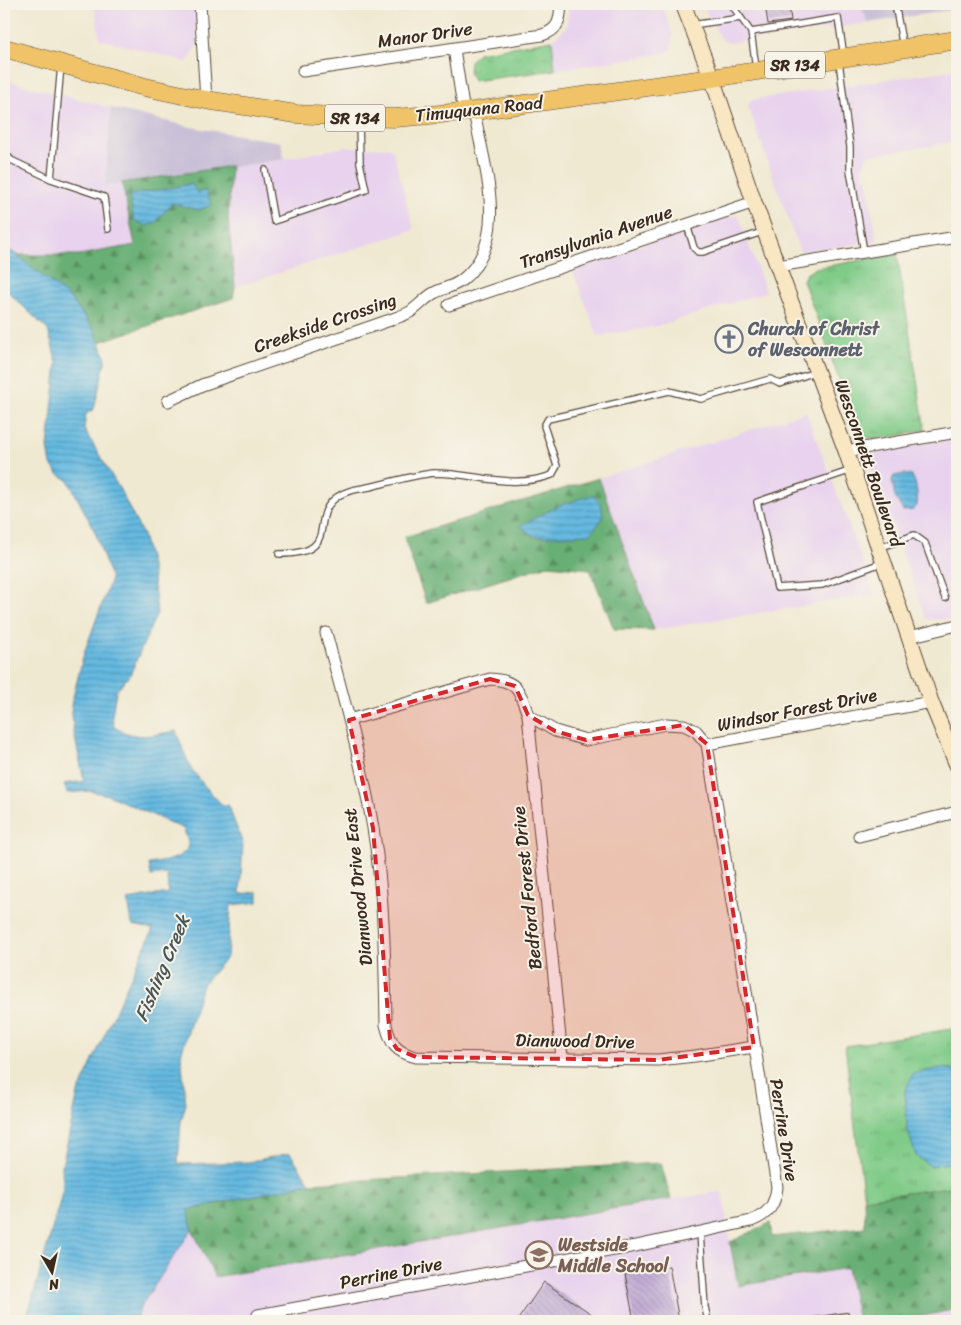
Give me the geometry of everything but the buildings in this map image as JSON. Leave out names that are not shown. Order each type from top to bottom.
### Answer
[{"type":"main road","name":"Timuquana Road","points":[[4,48],[145,88],[206,100],[296,114],[395,118],[469,112],[757,72],[957,40]]},
{"type":"street","points":[[200,4],[206,100]]},
{"type":"street","name":"Manor Drive","points":[[303,71],[542,36],[550,33],[558,25],[561,4]]},
{"type":"street","name":"Wesconnett Boulevard","points":[[683,4],[712,78],[754,202],[846,451],[931,702],[957,765]]},
{"type":"street","name":"Creekside Crossing","points":[[168,401],[202,385],[410,312],[436,292],[453,286],[468,274],[479,259],[487,239],[491,220],[491,199],[489,183],[454,49]]},
{"type":"street","name":"Transylvania Avenue","points":[[449,305],[754,202]]},
{"type":"street","points":[[778,266],[957,237]]},
{"type":"street","points":[[846,451],[957,432]]},
{"type":"street","points":[[909,637],[957,625]]},
{"type":"street","name":"Dianwood Drive East","points":[[326,633],[349,720],[373,828],[385,936],[386,1025],[390,1039],[397,1049]]},
{"type":"street","points":[[349,720],[490,679],[501,679],[515,686],[520,692],[528,715]]},
{"type":"street","name":"Windsor Forest Drive","points":[[528,715],[555,731],[586,740],[666,724],[684,725],[696,731],[707,744],[931,702]]},
{"type":"street","name":"Bedford Forest Drive","points":[[528,715],[562,1058]]},
{"type":"street","name":"Perrine Drive","points":[[258,1315],[700,1234],[752,1222],[764,1216],[775,1200],[777,1186],[707,744]]},
{"type":"street","points":[[859,836],[957,812]]},
{"type":"street","name":"Dianwood Drive","points":[[397,1049],[416,1057],[658,1060],[754,1048]]},
{"type":"lane","points":[[731,4],[751,32],[757,72]]},
{"type":"lane","points":[[895,4],[904,49]]},
{"type":"lane","points":[[691,25],[741,18]]},
{"type":"lane","points":[[751,32],[838,18],[850,147],[850,170],[864,253]]},
{"type":"lane","points":[[51,179],[61,63]]},
{"type":"lane","points":[[265,170],[274,221],[366,190],[360,163],[359,118]]},
{"type":"lane","points":[[4,152],[11,160],[51,179],[104,197],[108,229]]},
{"type":"lane","points":[[687,225],[694,248],[698,252],[765,231]]},
{"type":"lane","points":[[279,554],[304,551],[316,546],[321,536],[329,505],[337,497],[351,490],[434,473],[516,482],[538,480],[552,475],[557,466],[544,426],[548,419],[669,391],[701,399],[770,379],[780,384],[817,372]]},
{"type":"lane","points":[[852,470],[757,502],[777,588],[822,585],[881,555],[914,535],[925,543],[945,598]]},
{"type":"lane","points":[[700,1234],[705,1307],[708,1321]]},
{"type":"lane","points":[[813,1321],[846,1316],[847,1321]]},
{"type":"highlighted area","points":[[490,679],[515,686],[528,715],[555,731],[586,740],[684,725],[707,744],[754,1047],[658,1060],[416,1057],[397,1049],[390,1039],[373,828],[349,720]]},
{"type":"shaded area","points":[[94,4],[196,4],[197,46],[187,62],[100,39]]},
{"type":"shaded area","points":[[569,4],[662,4],[673,36],[671,49],[666,53],[555,70],[552,40],[567,26]]},
{"type":"shaded area","points":[[702,4],[860,4],[868,23],[729,43],[721,39]]},
{"type":"shaded area","points":[[860,4],[957,4],[957,9],[868,23]]},
{"type":"shaded area","points":[[957,69],[957,142],[868,155],[862,167],[863,178],[867,178],[877,241],[800,252],[748,106],[751,100]]},
{"type":"shaded area","points":[[4,80],[111,108],[105,185],[122,183],[135,245],[79,255],[17,255],[4,247]]},
{"type":"shaded area","points":[[111,108],[191,127],[281,142],[284,159],[105,186]]},
{"type":"shaded area","points":[[345,147],[392,148],[414,230],[235,287],[228,217],[231,166],[284,159]]},
{"type":"shaded area","points":[[738,215],[766,292],[658,326],[598,336],[572,269],[715,220]]},
{"type":"shaded area","points":[[806,412],[875,594],[654,630],[599,478]]},
{"type":"shaded area","points":[[957,437],[957,618],[926,619],[869,461],[876,453],[887,450]]},
{"type":"shaded area","name":"Westside Middle School","points":[[722,1191],[738,1286],[847,1268],[858,1321],[135,1321],[141,1306],[192,1229],[215,1277]]},
{"type":"shaded area","points":[[957,1309],[957,1321],[899,1321]]},
{"type":"green space","points":[[552,40],[555,70],[473,81],[469,72],[470,61],[478,53]]},
{"type":"green space","points":[[231,166],[228,217],[235,287],[233,298],[99,342],[92,328],[74,304],[52,283],[17,255],[79,255],[135,245],[122,183]]},
{"type":"green space","points":[[897,254],[925,430],[891,437],[865,437],[859,435],[803,280],[806,274],[816,268]]},
{"type":"green space","points":[[599,478],[654,630],[614,629],[590,569],[548,565],[426,603],[404,537]]},
{"type":"green space","points":[[957,1028],[957,1070],[941,1068],[931,1166],[957,1161],[957,1186],[864,1199],[845,1046]]},
{"type":"green space","points":[[661,1163],[671,1199],[215,1277],[192,1229],[188,1210],[310,1183]]},
{"type":"green space","points":[[957,1186],[957,1309],[899,1321],[858,1321],[847,1268],[738,1286],[730,1242],[770,1223],[772,1237],[865,1227],[864,1199]]},
{"type":"water","points":[[191,184],[198,193],[205,190],[212,205],[198,210],[172,203],[155,223],[146,226],[134,220],[129,195]]},
{"type":"water","name":"Fishing Creek","points":[[4,247],[17,255],[70,298],[95,331],[106,358],[94,409],[86,414],[84,429],[119,488],[143,535],[152,570],[157,613],[130,675],[116,691],[112,716],[114,727],[130,734],[145,736],[176,731],[190,767],[222,805],[228,805],[243,844],[240,894],[258,892],[258,902],[231,905],[227,957],[202,985],[181,1055],[186,1104],[181,1121],[178,1164],[249,1162],[290,1153],[310,1183],[188,1210],[192,1229],[141,1306],[135,1321],[26,1321],[63,1190],[62,1166],[78,1093],[153,929],[132,925],[128,900],[168,893],[167,874],[151,876],[149,864],[166,861],[181,855],[189,846],[184,829],[108,795],[89,791],[67,793],[64,784],[84,781],[74,733],[71,705],[84,653],[111,579],[95,532],[68,480],[58,474],[51,465],[48,447],[57,363],[48,330],[4,288]]},
{"type":"water","points":[[904,474],[912,476],[916,486],[917,506],[913,510],[903,511],[895,497],[892,480],[894,476]]},
{"type":"water","points":[[592,495],[601,503],[603,518],[590,534],[535,537],[520,526],[558,506]]},
{"type":"water","points":[[941,1068],[957,1070],[957,1161],[931,1166],[916,1156],[907,1128],[905,1091],[913,1074]]},
{"type":"place","name":"Church of Christ of Wesconnett","points":[[729,339]]},
{"type":"place","name":"Westside Middle School","points":[[539,1255]]}]
